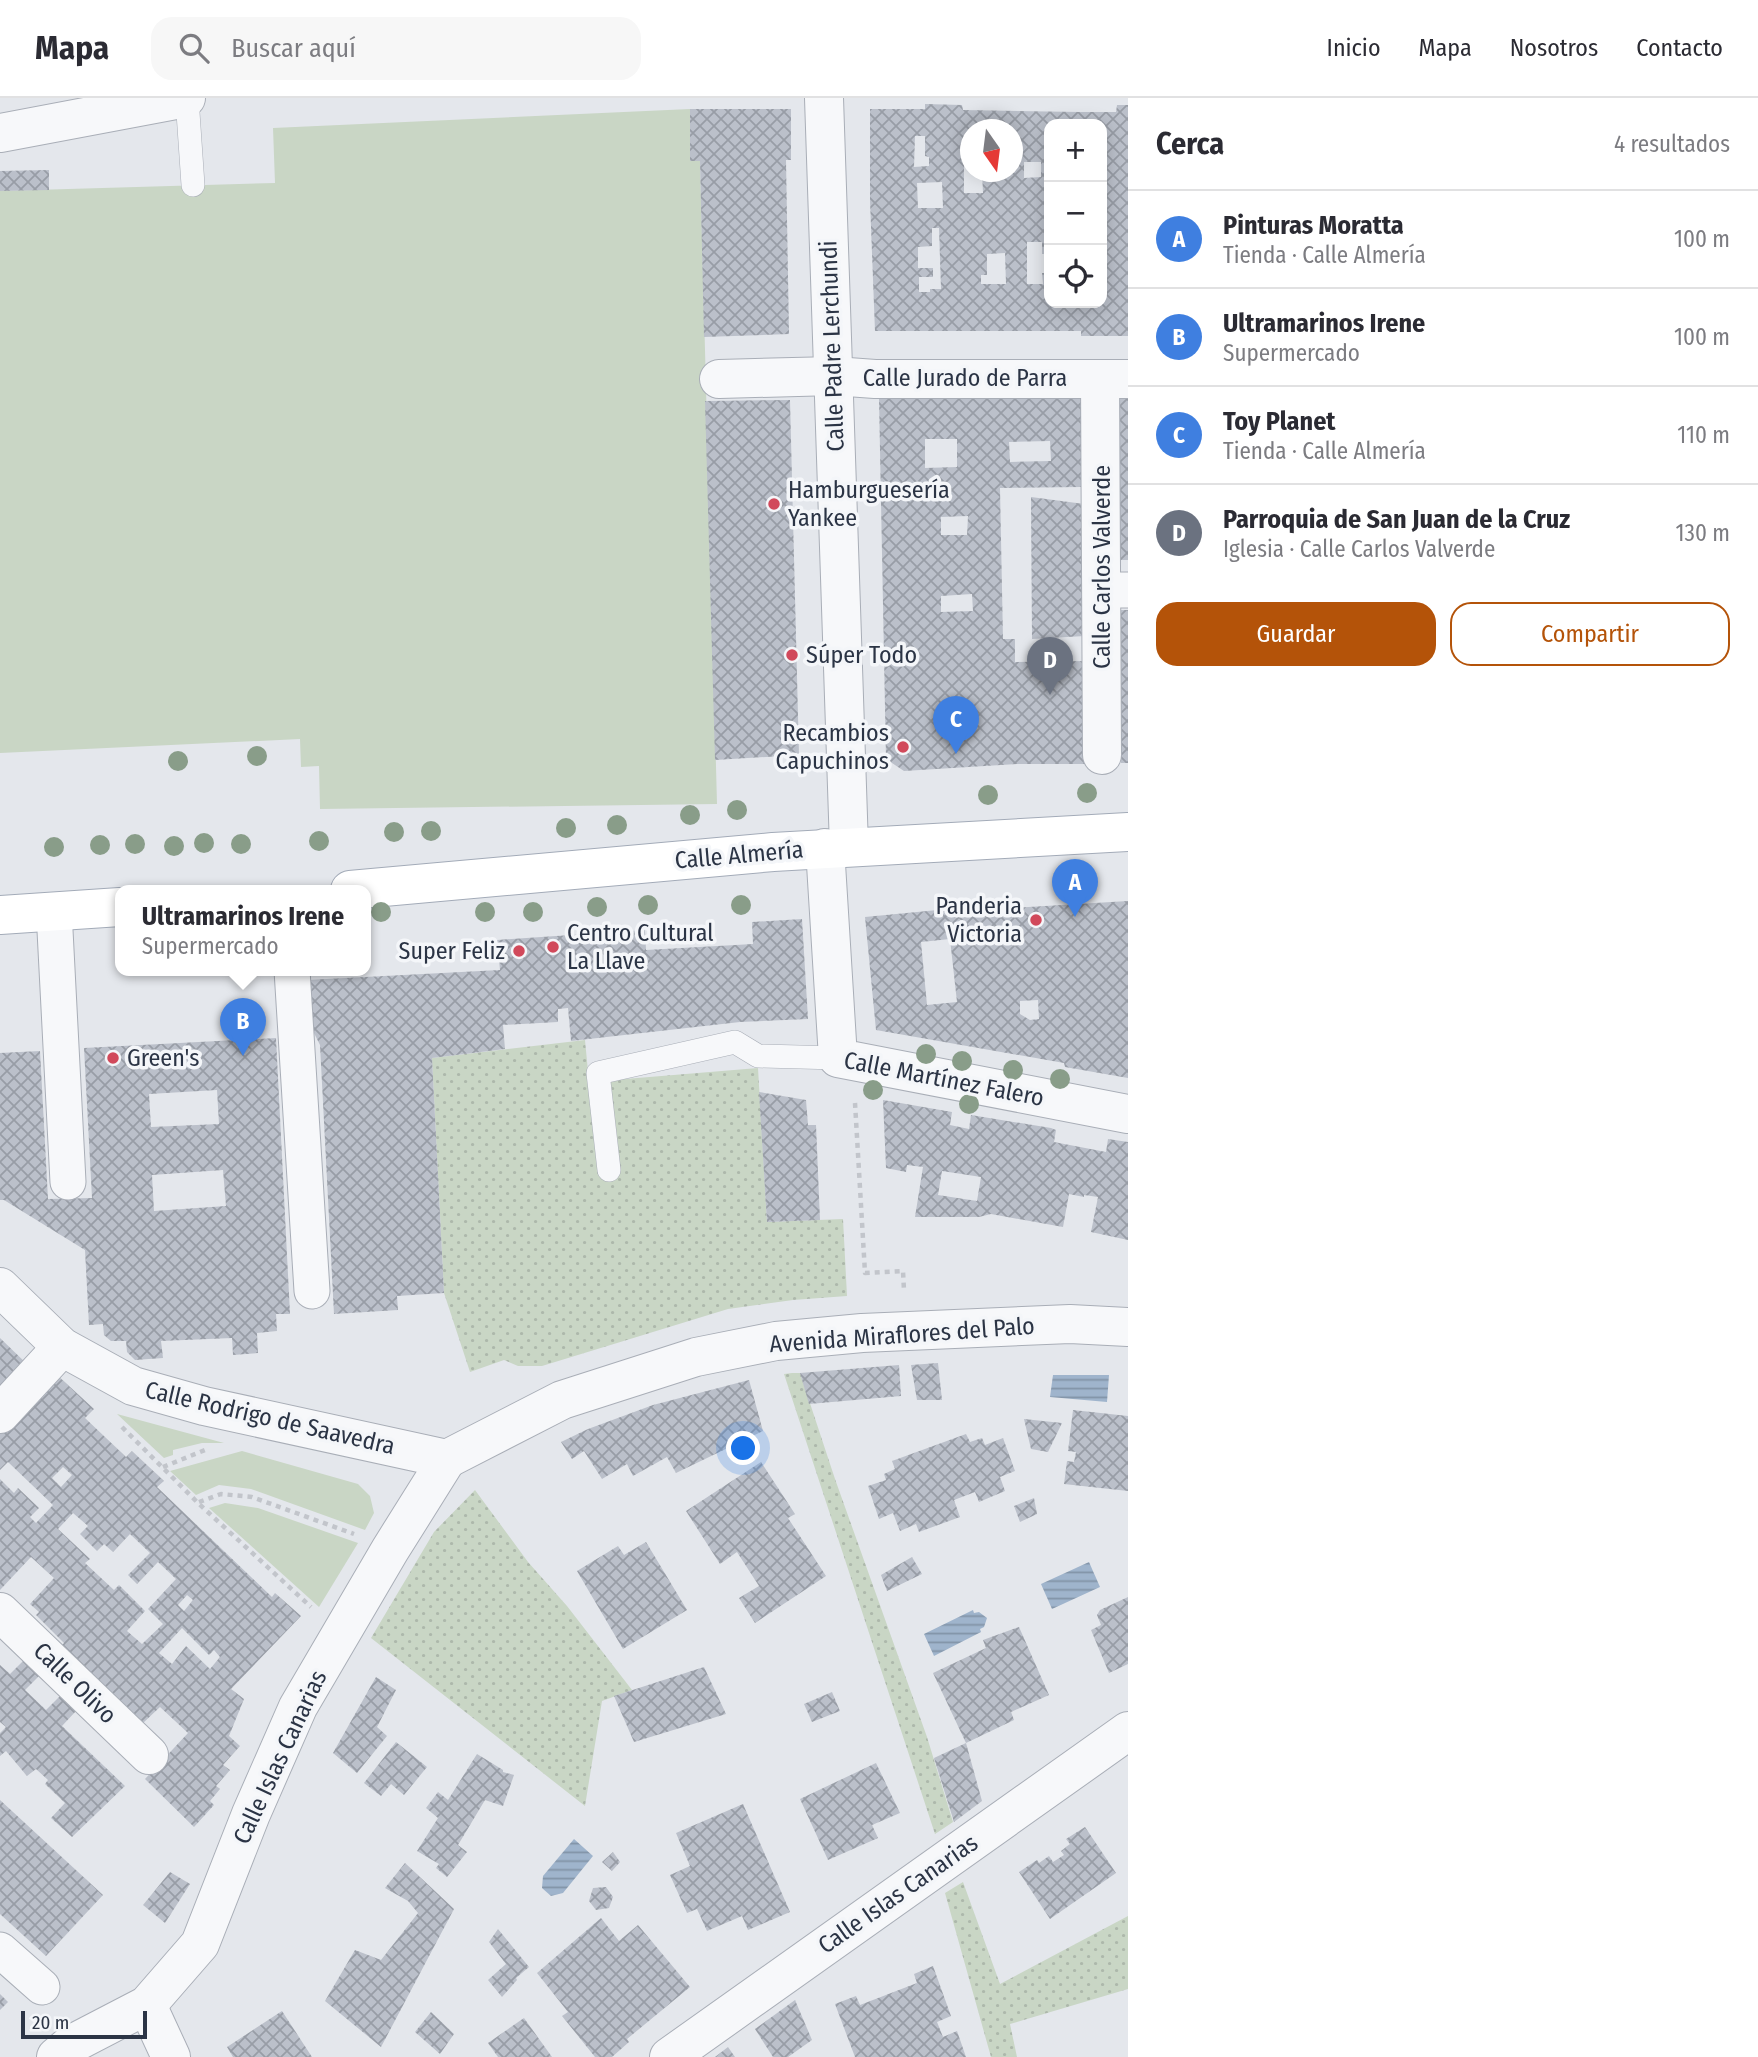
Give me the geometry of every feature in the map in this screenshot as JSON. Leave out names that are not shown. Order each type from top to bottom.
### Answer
[{"type":"main road","name":"Calle Almería","points":[[371,888],[837,848],[1128,832]]},
{"type":"main road","points":[[0,915],[115,907]]},
{"type":"street","points":[[0,133],[187,98]]},
{"type":"street","name":"Calle Padre Lerchundi","points":[[824,98],[834,376],[837,848],[846,1074]]},
{"type":"street","name":"Calle Jurado de Parra","points":[[719,379],[834,376],[875,379],[1114,379]]},
{"type":"street","name":"Calle Carlos Valverde","points":[[1102,755],[1115,590],[1114,379]]},
{"type":"street","points":[[54,912],[68,1182]]},
{"type":"street","points":[[292,976],[312,1292]]},
{"type":"street","name":"Calle Martínez Falero","points":[[846,1074],[1128,1114]]},
{"type":"street","name":"Calle Rodrigo de Saavedra","points":[[0,1287],[62,1347],[133,1386],[204,1406],[447,1459]]},
{"type":"street","name":"Avenida Miraflores del Palo","points":[[447,1459],[562,1400],[696,1357],[776,1341],[862,1333],[1070,1324],[1128,1327]]},
{"type":"street","points":[[0,1414],[62,1347]]},
{"type":"street","name":"Calle Islas Canarias","points":[[147,2005],[200,1944],[251,1814],[298,1707],[447,1459]]},
{"type":"street","name":"Calle Olivo","points":[[0,1612],[149,1755]]},
{"type":"street","name":"Calle Islas Canarias","points":[[669,2057],[1128,1731]]},
{"type":"street","points":[[0,1950],[42,1987]]},
{"type":"street","points":[[57,2057],[70,2045],[147,2005],[172,2057]]},
{"type":"lane","points":[[187,98],[193,186]]},
{"type":"lane","name":"Calle Martínez Falero","points":[[609,1170],[598,1073],[734,1042],[758,1056],[846,1074]]},
{"type":"path","points":[[846,1074],[864,1273],[902,1271],[904,1301]]},
{"type":"path","points":[[117,1422],[198,1503],[320,1616]]},
{"type":"path","points":[[163,1467],[204,1450],[218,1448]]},
{"type":"path","points":[[198,1503],[220,1494],[252,1497],[355,1534]]},
{"type":"green space","points":[[690,109],[690,160],[700,161],[717,804],[320,809],[319,766],[301,767],[300,739],[0,753],[0,191],[275,183],[273,128]]},
{"type":"green space","points":[[585,1040],[589,1082],[758,1068],[767,1222],[843,1219],[847,1296],[728,1309],[542,1366],[518,1366],[504,1360],[470,1372],[444,1293],[432,1058]]},
{"type":"green space","points":[[800,1373],[927,1737],[953,1822],[935,1834],[784,1374]]},
{"type":"green space","points":[[117,1414],[224,1443],[202,1443],[173,1450],[173,1455],[164,1458]]},
{"type":"green space","points":[[242,1451],[358,1484],[370,1496],[374,1513],[365,1530],[251,1489],[219,1485],[196,1495],[170,1471]]},
{"type":"green space","points":[[475,1490],[528,1562],[567,1606],[632,1690],[602,1701],[585,1806],[371,1638],[434,1532]]},
{"type":"green space","points":[[225,1503],[258,1508],[358,1543],[319,1607],[209,1508]]},
{"type":"green space","points":[[963,1882],[1000,1984],[1128,1916],[1128,1989],[1010,2024],[1017,2057],[991,2057],[945,1893]]},
{"type":"water","points":[[1053,1375],[1109,1375],[1107,1402],[1050,1397]]},
{"type":"water","points":[[1089,1562],[1100,1587],[1052,1609],[1041,1584]]},
{"type":"water","points":[[973,1610],[974,1613],[979,1612],[987,1618],[984,1627],[980,1629],[981,1632],[934,1656],[924,1634]]},
{"type":"water","points":[[574,1839],[593,1856],[563,1893],[551,1896],[542,1888],[543,1876]]},
{"type":"building","points":[[925,104],[962,105],[963,110],[1116,112],[1117,105],[1128,105],[1128,336],[1081,336],[1081,331],[875,331],[870,109],[925,109]],"holes":[[[915,136],[925,136],[925,156],[929,157],[929,166],[914,167]],[[1024,162],[1041,162],[1041,177],[1024,178]],[[942,182],[943,208],[918,208],[917,183]],[[932,228],[939,228],[941,289],[919,292],[919,277],[933,277],[933,268],[918,268],[918,247],[932,246]],[[1005,253],[1006,284],[981,284],[981,275],[987,275],[987,254]]]},
{"type":"building","points":[[690,109],[791,109],[791,160],[786,160],[789,334],[704,337],[700,161],[690,161]]},
{"type":"building","points":[[49,170],[49,190],[0,191],[0,171]]},
{"type":"building","points":[[879,399],[1081,399],[1081,487],[1000,488],[1003,639],[1015,639],[1015,662],[1085,661],[1086,764],[1017,764],[904,771],[886,759]],"holes":[[[925,439],[957,439],[957,467],[925,468]],[[1050,441],[1051,461],[1010,462],[1009,442]],[[968,516],[967,535],[941,535],[941,517]],[[972,594],[973,611],[941,612],[941,596]]]},
{"type":"building","points":[[1119,399],[1128,399],[1128,560],[1120,560]]},
{"type":"building","points":[[790,400],[799,755],[715,760],[705,401]]},
{"type":"building","points":[[1031,497],[1084,504],[1085,636],[1032,639]]},
{"type":"building","points":[[1120,610],[1128,610],[1128,763],[1121,763]]},
{"type":"building","points":[[1128,901],[1128,1078],[1065,1067],[1064,1063],[876,1030],[865,917],[948,909],[948,912]],"holes":[[[950,939],[957,1002],[927,1005],[921,942]],[[1038,1000],[1039,1019],[1030,1020],[1020,1014],[1020,1001]]]},
{"type":"building","points":[[802,919],[808,1019],[740,1022],[571,1041],[568,1008],[558,1009],[558,1022],[503,1025],[505,1049],[432,1058],[444,1293],[397,1296],[398,1310],[334,1314],[320,1045],[309,1023],[307,980],[500,970],[497,940],[645,930],[646,950],[753,944],[752,922]]},
{"type":"building","points":[[276,1038],[290,1314],[276,1314],[277,1331],[257,1333],[258,1353],[233,1355],[232,1338],[161,1341],[163,1358],[135,1360],[127,1352],[126,1341],[111,1341],[104,1335],[103,1324],[89,1325],[85,1250],[0,1200],[0,1053],[40,1051],[48,1199],[92,1198],[84,1048]],"holes":[[[217,1090],[219,1124],[151,1127],[149,1094]],[[223,1170],[226,1206],[154,1211],[152,1175]]]},
{"type":"building","points":[[759,1092],[806,1100],[808,1125],[816,1125],[820,1220],[767,1222]]},
{"type":"building","points":[[883,1100],[952,1112],[950,1125],[969,1129],[971,1115],[1051,1128],[1056,1130],[1054,1142],[1106,1152],[1108,1139],[1128,1142],[1128,1240],[1091,1232],[1098,1197],[1084,1195],[1069,1194],[1063,1227],[991,1214],[979,1217],[915,1217],[923,1167],[907,1165],[906,1172],[886,1168]],"holes":[[[942,1171],[981,1177],[977,1201],[938,1195]]]},
{"type":"building","points":[[0,1338],[29,1366],[0,1397]]},
{"type":"building","points":[[938,1363],[942,1400],[917,1400],[911,1365]]},
{"type":"building","points":[[899,1365],[901,1396],[809,1404],[800,1373]]},
{"type":"building","points":[[56,1374],[94,1409],[85,1418],[126,1457],[132,1451],[164,1481],[157,1487],[272,1597],[275,1593],[301,1616],[231,1689],[244,1699],[229,1736],[240,1746],[223,1765],[230,1770],[216,1786],[220,1789],[210,1801],[214,1805],[194,1827],[145,1779],[188,1733],[160,1707],[142,1724],[61,1646],[64,1643],[36,1615],[39,1612],[30,1604],[54,1578],[31,1557],[0,1590],[0,1479],[14,1493],[18,1488],[39,1508],[30,1517],[36,1523],[53,1505],[8,1462],[0,1470],[0,1433]],"holes":[[[63,1467],[72,1475],[61,1487],[52,1478]],[[73,1513],[88,1526],[80,1534],[97,1551],[104,1544],[113,1552],[130,1534],[150,1553],[128,1575],[137,1584],[158,1562],[176,1579],[148,1609],[163,1624],[142,1644],[127,1631],[145,1611],[119,1585],[114,1590],[85,1563],[90,1559],[58,1529]],[[187,1595],[193,1600],[184,1611],[178,1605]],[[182,1628],[209,1655],[214,1650],[220,1657],[210,1669],[186,1646],[172,1664],[159,1653]]]},
{"type":"building","points":[[749,1380],[763,1431],[676,1473],[667,1457],[633,1476],[627,1464],[602,1479],[584,1451],[572,1459],[561,1442],[653,1405]]},
{"type":"building","points":[[1073,1410],[1128,1416],[1128,1491],[1064,1484],[1067,1461],[1074,1462],[1076,1452],[1068,1451]]},
{"type":"building","points":[[1024,1419],[1062,1423],[1048,1452],[1031,1449]]},
{"type":"building","points":[[966,1434],[970,1442],[982,1438],[985,1445],[1003,1438],[1015,1471],[1000,1477],[1005,1491],[979,1502],[975,1492],[954,1500],[960,1517],[919,1532],[916,1524],[900,1531],[893,1513],[879,1519],[868,1486],[886,1480],[884,1474],[895,1469],[892,1461]]},
{"type":"building","points":[[761,1462],[795,1514],[788,1518],[826,1576],[755,1623],[739,1598],[759,1586],[737,1552],[720,1564],[686,1511]]},
{"type":"building","points":[[1034,1498],[1037,1514],[1020,1522],[1014,1506]]},
{"type":"building","points":[[646,1542],[687,1610],[623,1649],[577,1571],[618,1546],[624,1555]]},
{"type":"building","points":[[912,1557],[922,1574],[887,1591],[881,1575]]},
{"type":"building","points":[[1128,1597],[1128,1664],[1109,1673],[1091,1630],[1101,1625],[1097,1615],[1100,1610]]},
{"type":"building","points":[[1019,1627],[1049,1695],[1011,1712],[1014,1720],[966,1743],[933,1673],[986,1648],[983,1640]]},
{"type":"building","points":[[23,1661],[39,1676],[25,1690],[46,1710],[60,1696],[76,1711],[62,1726],[125,1786],[72,1837],[51,1818],[65,1803],[45,1784],[48,1780],[36,1769],[27,1776],[6,1751],[0,1756],[0,1733],[6,1727],[0,1722],[0,1665],[10,1674]]},
{"type":"building","points":[[704,1667],[726,1714],[634,1742],[614,1696]]},
{"type":"building","points":[[376,1677],[396,1690],[377,1727],[387,1736],[357,1773],[333,1753]]},
{"type":"building","points":[[832,1692],[840,1711],[812,1722],[804,1704]]},
{"type":"building","points":[[396,1742],[427,1767],[404,1795],[391,1784],[381,1796],[364,1783]]},
{"type":"building","points":[[966,1743],[982,1801],[954,1822],[934,1758]]},
{"type":"building","points":[[477,1754],[503,1772],[514,1775],[503,1806],[485,1800],[458,1845],[467,1852],[447,1877],[436,1868],[439,1864],[417,1851],[438,1818],[426,1808],[438,1792],[448,1800]]},
{"type":"building","points":[[876,1763],[900,1813],[872,1825],[878,1838],[828,1860],[800,1799]]},
{"type":"building","points":[[0,1800],[103,1895],[46,1956],[0,1914]]},
{"type":"building","points":[[743,1804],[790,1912],[748,1930],[742,1916],[707,1931],[697,1909],[687,1913],[670,1875],[690,1866],[676,1833]]},
{"type":"building","points":[[1085,1827],[1116,1873],[1050,1919],[1019,1872],[1037,1860],[1039,1863],[1049,1856],[1053,1862],[1064,1855],[1061,1851],[1070,1844],[1066,1839]]},
{"type":"building","points":[[613,1852],[620,1862],[612,1871],[602,1862]]},
{"type":"building","points":[[405,1863],[454,1909],[381,2047],[325,2001],[355,1950],[381,1960],[418,1913],[408,1901],[385,1888]]},
{"type":"building","points":[[170,1872],[190,1884],[165,1923],[143,1905]]},
{"type":"building","points":[[606,1887],[613,1897],[609,1908],[596,1910],[589,1901],[593,1888]]},
{"type":"building","points":[[601,1918],[619,1941],[638,1925],[690,1987],[627,2039],[629,2042],[612,2057],[595,2057],[562,2016],[568,2012],[537,1973]]},
{"type":"building","points":[[498,1929],[529,1967],[516,1978],[502,1997],[488,1980],[506,1964],[489,1942]]},
{"type":"building","points":[[933,1966],[951,2016],[937,2022],[943,2037],[957,2031],[966,2057],[855,2057],[835,2004],[856,1996],[860,2005],[917,1983],[914,1974]]},
{"type":"building","points":[[0,1994],[8,2002],[0,2010]]},
{"type":"building","points":[[795,2000],[812,2040],[788,2057],[773,2057],[755,2029]]},
{"type":"building","points":[[282,2011],[312,2057],[233,2057],[227,2047]]},
{"type":"building","points":[[431,2012],[454,2034],[440,2054],[415,2032]]},
{"type":"building","points":[[524,2018],[552,2057],[498,2057],[488,2043]]},
{"type":"building","points":[[728,2047],[735,2057],[715,2057]]},
{"type":"place","name":"Hamburguesería Yankee","points":[[774,504]]},
{"type":"place","name":"Súper Todo","points":[[792,655]]},
{"type":"place","name":"Parroquia de San Juan de la Cruz","points":[[1050,695]]},
{"type":"place","name":"Recambios Capuchinos","points":[[903,747]]},
{"type":"place","name":"Toy Planet","points":[[956,754]]},
{"type":"place","name":"Pinturas Moratta","points":[[1075,917]]},
{"type":"place","name":"Panderia Victoria","points":[[1036,920]]},
{"type":"place","name":"Centro Cultural La Llave","points":[[553,947]]},
{"type":"place","name":"Super Feliz","points":[[519,951]]},
{"type":"place","name":"Ultramarinos Irene","points":[[243,1056]]},
{"type":"place","name":"Green's","points":[[113,1058]]}]
